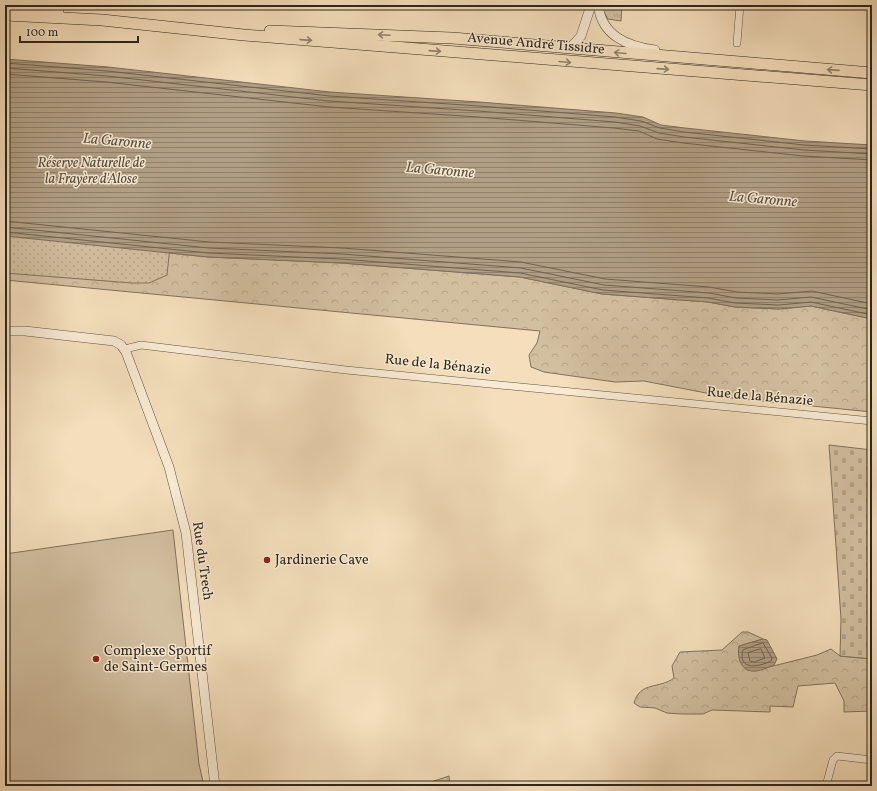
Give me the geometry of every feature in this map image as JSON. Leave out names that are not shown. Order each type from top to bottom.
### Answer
[{"type":"main road","name":"Avenue André Tissidre","points":[[16,5],[102,20]]},
{"type":"main road","name":"Avenue André Tissidre","points":[[5,15],[102,20],[244,36],[872,85]]},
{"type":"main road","name":"Avenue André Tissidre","points":[[197,30],[323,32],[452,38],[872,73]]},
{"type":"street","points":[[571,47],[582,36],[591,5]]},
{"type":"street","points":[[598,5],[602,23],[611,34],[629,45],[733,62]]},
{"type":"street","points":[[737,43],[740,5]]},
{"type":"street","points":[[5,331],[114,341],[125,349]]},
{"type":"street","name":"Rue de la Bénazie","points":[[125,349],[141,345],[346,370],[872,421]]},
{"type":"street","name":"Rue du Trech","points":[[125,349],[169,467],[186,533],[215,786]]},
{"type":"street","points":[[826,786],[833,760],[837,756],[872,760]]},
{"type":"green space","points":[[602,5],[622,5],[621,21],[608,19],[602,9]]},
{"type":"green space","name":"Réserve Naturelle de la Frayère d'Alose","points":[[5,67],[176,188],[167,275],[149,283],[132,283],[5,273]]},
{"type":"green space","points":[[5,236],[208,257],[341,263],[520,277],[602,294],[708,302],[735,307],[779,309],[811,306],[872,319],[872,412],[732,398],[644,381],[615,382],[544,372],[531,367],[529,355],[537,343],[540,331],[5,280]]},
{"type":"green space","points":[[829,445],[872,450],[872,659],[840,656],[841,619]]},
{"type":"green space","name":"Complexe Sportif de Saint-Germes","points":[[173,530],[199,764],[204,786],[5,786],[5,554]]},
{"type":"green space","points":[[742,632],[748,632],[763,639],[739,646],[753,671],[817,655],[831,649],[840,656],[872,659],[871,711],[844,712],[844,701],[835,683],[798,686],[793,707],[770,706],[770,712],[712,710],[703,714],[682,714],[667,713],[655,708],[640,707],[634,703],[641,691],[674,678],[672,666],[680,652],[722,650]]},
{"type":"green space","points":[[449,776],[450,786],[419,786]]},
{"type":"water","name":"La Garonne","points":[[5,59],[108,67],[330,92],[616,113],[643,117],[661,125],[685,128],[805,141],[872,145],[872,319],[811,306],[779,309],[735,307],[708,302],[602,294],[520,277],[341,263],[208,257],[5,236]]},
{"type":"water","points":[[763,639],[767,640],[777,659],[774,665],[755,671],[748,670],[740,662],[738,654],[739,646]]},
{"type":"place","name":"Jardinerie Cave","points":[[267,560]]},
{"type":"place","name":"Complexe Sportif de Saint-Germes","points":[[96,659]]}]
